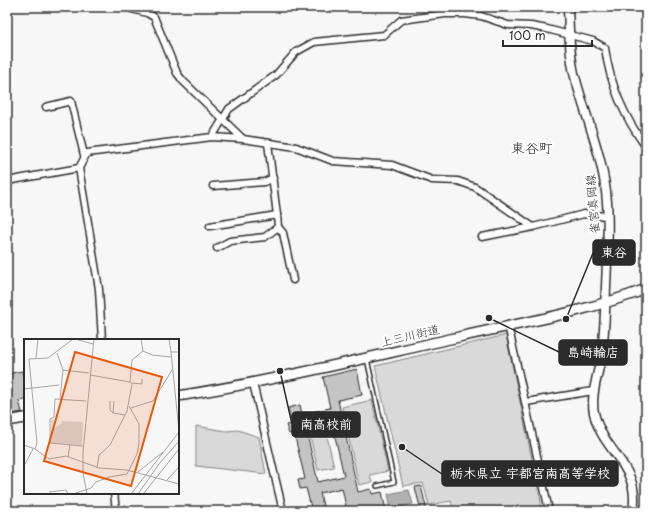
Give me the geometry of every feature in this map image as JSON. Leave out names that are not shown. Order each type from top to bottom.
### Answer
[{"type":"main road","name":"雀宮真岡線","points":[[568,7],[574,72],[602,170],[606,187],[608,216],[602,349],[594,391],[594,414],[601,430],[625,465],[633,483],[635,502],[634,511]]},
{"type":"main road","name":"上三川街道","points":[[179,396],[253,383],[508,326],[605,302],[646,289]]},
{"type":"main road","points":[[7,421],[24,418]]},
{"type":"street","points":[[124,7],[147,13],[154,17],[177,73],[183,81],[243,139]]},
{"type":"street","points":[[212,137],[222,119],[238,102],[276,75],[296,52],[314,42],[384,35],[401,20],[445,14],[465,14],[481,16],[508,25],[531,26],[593,40],[605,48],[616,95],[637,135],[646,147]]},
{"type":"street","points":[[46,106],[71,101],[84,155],[79,168],[99,290],[102,339]]},
{"type":"street","points":[[84,155],[103,150],[212,137],[243,139],[296,147],[333,161],[392,165],[432,180],[458,181],[475,187],[533,227]]},
{"type":"street","points":[[268,143],[278,227],[283,233],[293,280]]},
{"type":"street","points":[[7,181],[79,168]]},
{"type":"street","points":[[213,186],[264,182],[273,178]]},
{"type":"street","points":[[482,237],[533,227],[584,214],[608,216]]},
{"type":"street","points":[[210,226],[277,215]]},
{"type":"street","points":[[217,248],[230,241],[265,237],[278,227]]},
{"type":"street","points":[[508,326],[548,506],[546,511]]},
{"type":"street","points":[[253,383],[283,511]]},
{"type":"street","points":[[526,402],[594,391]]},
{"type":"street","points":[[114,494],[116,511]]},
{"type":"lane","points":[[367,358],[394,482],[377,486]]},
{"type":"shaded area","points":[[506,335],[541,502],[541,511],[454,511],[451,501],[429,505],[423,483],[403,486],[375,366]]},
{"type":"shaded area","points":[[372,400],[388,471],[370,475],[372,482],[359,485],[342,407]]},
{"type":"shaded area","points":[[324,423],[334,467],[318,470],[308,427]]},
{"type":"shaded area","points":[[196,426],[226,431],[238,430],[259,437],[266,474],[196,466]]},
{"type":"shaded area","points":[[409,490],[413,504],[391,509],[388,494]]},
{"type":"building","points":[[357,369],[362,395],[338,400],[358,492],[371,489],[372,494],[382,492],[386,511],[347,511],[342,488],[320,493],[324,510],[312,511],[306,488],[300,489],[298,480],[305,479],[294,433],[289,434],[286,425],[292,424],[288,408],[300,405],[302,414],[330,408],[323,377]],"holes":[[[331,419],[344,476],[318,482],[305,425]]]},
{"type":"building","points":[[22,371],[24,380],[24,400],[19,401],[22,412],[7,415],[7,374]]},
{"type":"building","points":[[421,486],[427,511],[421,511],[415,487]]},
{"type":"place","name":"島崎輪店","points":[[489,318]]},
{"type":"place","name":"東谷","points":[[566,319]]},
{"type":"place","name":"南高校前","points":[[280,371]]},
{"type":"place","name":"栃木県立 宇都宮南高等学校","points":[[402,447]]},
{"type":"district","name":"東谷町","points":[[532,148]]}]
